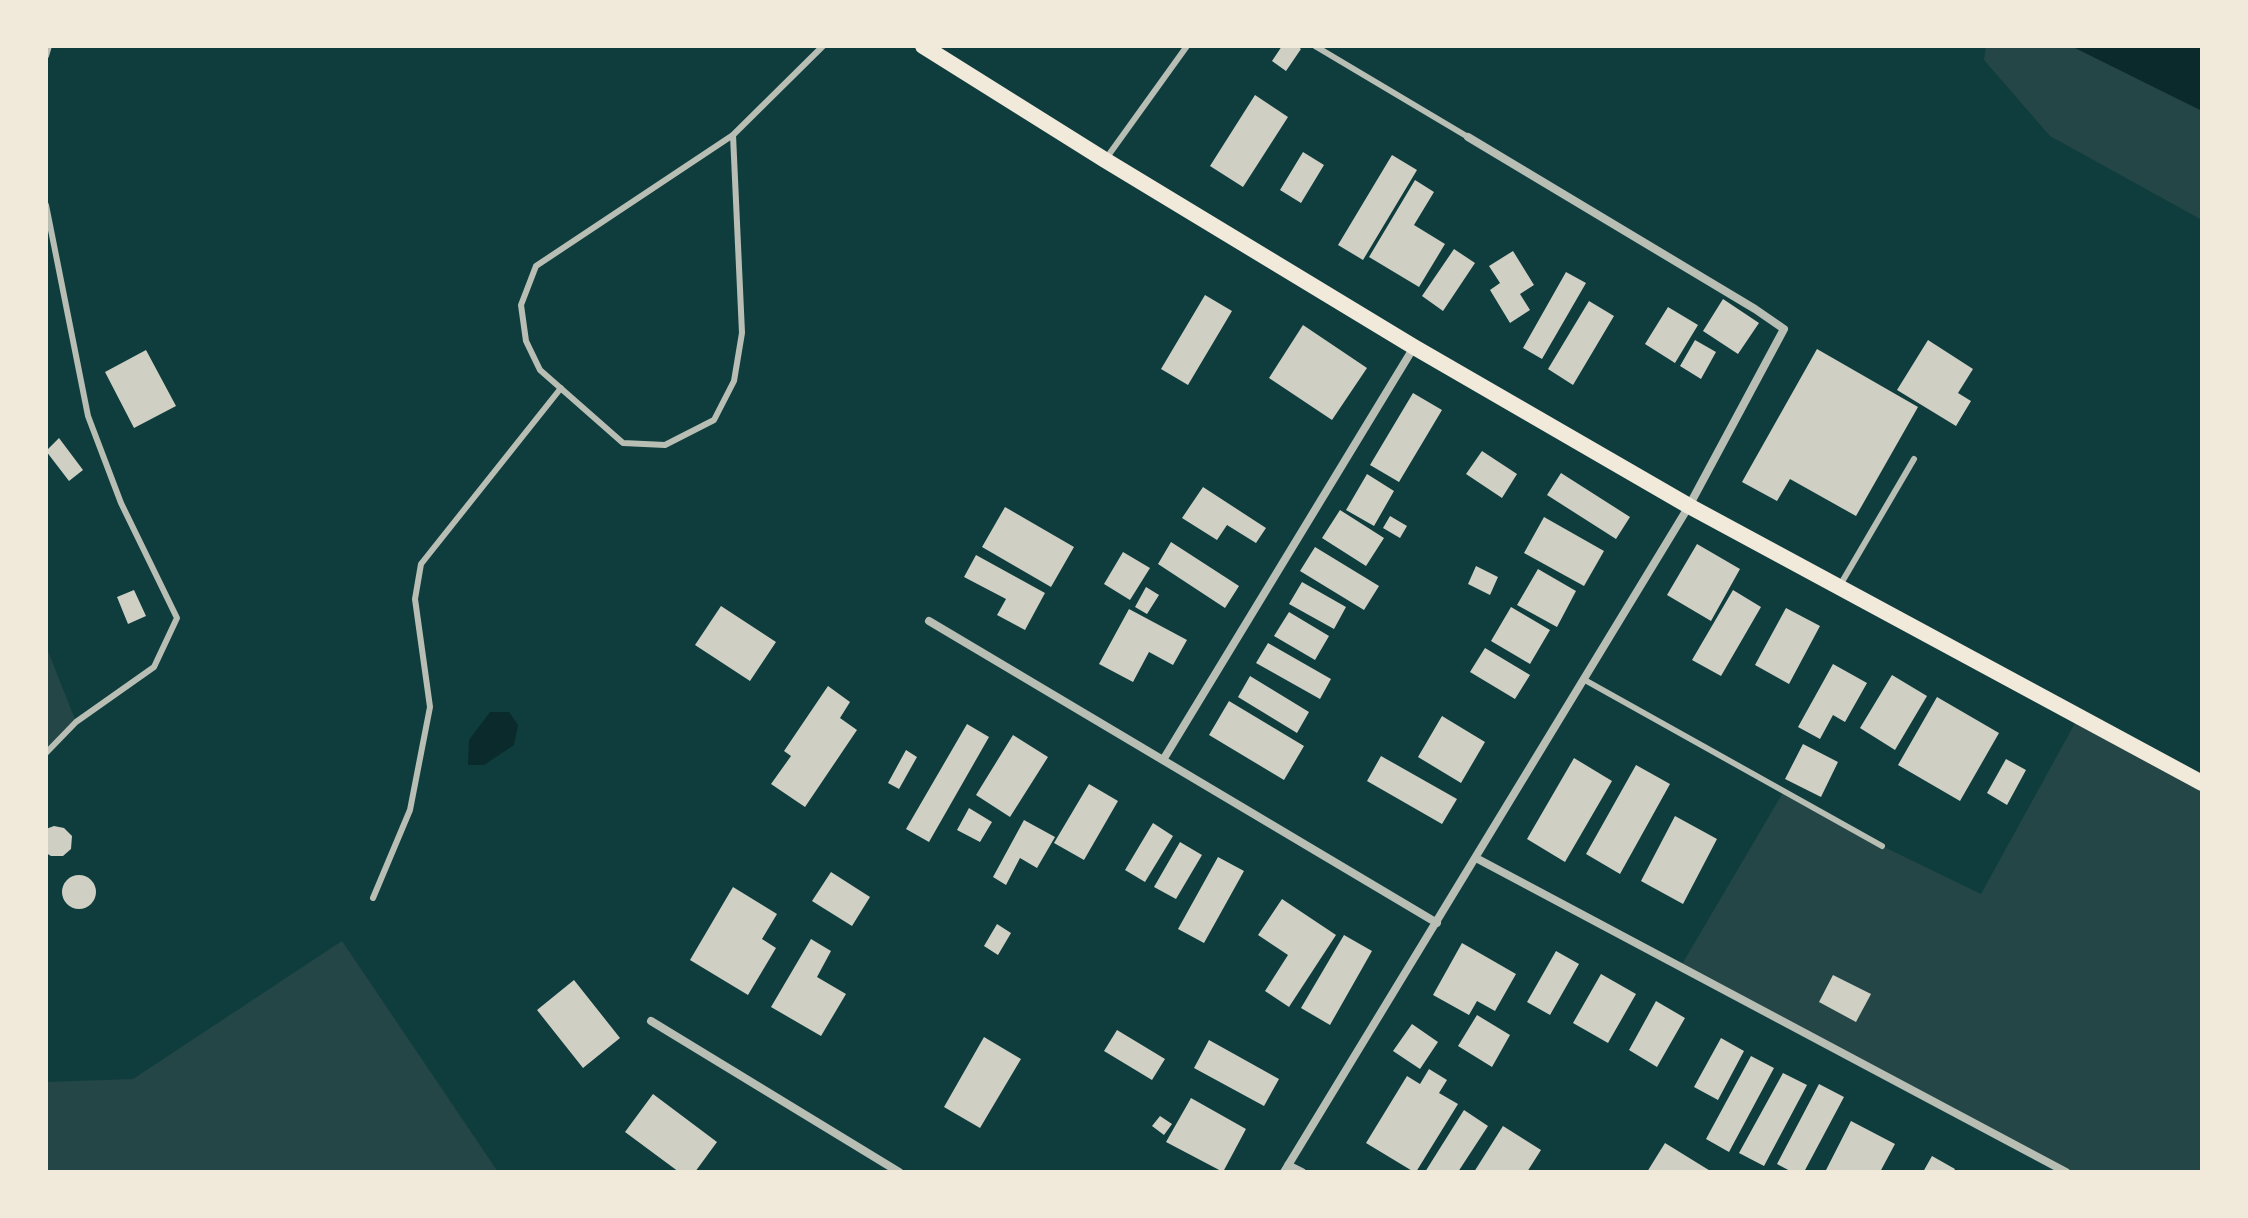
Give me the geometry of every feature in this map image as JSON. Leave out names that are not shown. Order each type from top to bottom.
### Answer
[{"type":"main road","points":[[923,46],[1414,347],[1689,506],[2202,783]]},
{"type":"street","points":[[1302,1172],[1286,1168],[1689,506],[1784,329],[1468,137]]},
{"type":"street","points":[[1163,760],[1414,347]]},
{"type":"street","points":[[929,621],[1437,923]]},
{"type":"street","points":[[1476,858],[2066,1172]]},
{"type":"street","points":[[651,1021],[899,1172]]},
{"type":"lane","points":[[46,56],[49,46]]},
{"type":"lane","points":[[733,135],[742,333],[734,381],[714,420],[665,445],[623,443],[540,370],[526,341],[521,305],[536,266],[733,135],[823,46]]},
{"type":"lane","points":[[1105,160],[1187,46]]},
{"type":"lane","points":[[1315,46],[1468,137]]},
{"type":"lane","points":[[46,205],[88,416],[121,503],[177,618],[154,667],[76,722],[46,753]]},
{"type":"lane","points":[[373,898],[410,810],[430,707],[415,599],[421,564],[561,388]]},
{"type":"lane","points":[[1839,587],[1914,459]]},
{"type":"lane","points":[[1583,679],[1882,846]]},
{"type":"shaded area","points":[[1986,46],[2202,46],[2202,220],[2050,136],[1984,60]]},
{"type":"shaded area","points":[[2071,46],[2202,46],[2202,111]]},
{"type":"shaded area","points":[[46,646],[76,722],[46,753]]},
{"type":"shaded area","points":[[490,712],[509,712],[518,725],[514,745],[484,765],[468,765],[469,740]]},
{"type":"shaded area","points":[[2079,716],[2202,783],[2202,1172],[2066,1172],[1681,966],[1784,791],[1882,846],[1981,894]]},
{"type":"shaded area","points":[[342,941],[498,1172],[46,1172],[46,1082],[133,1079]]},
{"type":"building","points":[[1282,46],[1301,49],[1286,71],[1272,61]]},
{"type":"building","points":[[1255,95],[1288,117],[1243,187],[1210,166]]},
{"type":"building","points":[[1303,152],[1324,165],[1301,203],[1280,190]]},
{"type":"building","points":[[1392,155],[1417,170],[1363,260],[1338,245]]},
{"type":"building","points":[[1415,180],[1434,192],[1414,225],[1445,244],[1419,287],[1369,257]]},
{"type":"building","points":[[1454,249],[1475,263],[1443,311],[1422,296]]},
{"type":"building","points":[[1513,251],[1534,285],[1520,294],[1530,310],[1510,323],[1490,290],[1500,283],[1489,266]]},
{"type":"building","points":[[1566,272],[1586,283],[1542,359],[1523,348]]},
{"type":"building","points":[[1205,295],[1232,311],[1188,385],[1161,369]]},
{"type":"building","points":[[1723,299],[1759,323],[1738,354],[1703,331]]},
{"type":"building","points":[[1589,301],[1614,316],[1573,385],[1548,369]]},
{"type":"building","points":[[1668,307],[1698,325],[1675,363],[1645,344]]},
{"type":"building","points":[[1303,325],[1367,368],[1332,420],[1269,378]]},
{"type":"building","points":[[1695,340],[1716,352],[1701,379],[1680,366]]},
{"type":"building","points":[[1928,340],[1973,369],[1958,393],[1971,401],[1956,426],[1897,390]]},
{"type":"building","points":[[1817,349],[1918,407],[1856,516],[1790,479],[1777,501],[1742,482]]},
{"type":"building","points":[[146,350],[176,406],[134,428],[105,372]]},
{"type":"building","points":[[1413,393],[1442,410],[1399,482],[1370,465]]},
{"type":"building","points":[[59,438],[83,470],[69,481],[46,451]]},
{"type":"building","points":[[1482,451],[1517,474],[1502,498],[1466,474]]},
{"type":"building","points":[[1561,473],[1630,517],[1616,539],[1547,495]]},
{"type":"building","points":[[1367,474],[1394,491],[1374,526],[1346,510]]},
{"type":"building","points":[[1203,487],[1266,528],[1256,543],[1227,525],[1217,540],[1182,518]]},
{"type":"building","points":[[1005,507],[1074,547],[1051,587],[982,547]]},
{"type":"building","points":[[1340,510],[1384,538],[1366,566],[1322,538]]},
{"type":"building","points":[[1390,516],[1407,526],[1400,538],[1383,528]]},
{"type":"building","points":[[1544,517],[1604,551],[1584,586],[1524,553]]},
{"type":"building","points":[[1171,542],[1239,586],[1225,608],[1158,564]]},
{"type":"building","points":[[1697,544],[1740,569],[1711,621],[1667,595]]},
{"type":"building","points":[[1315,547],[1379,586],[1364,610],[1300,571]]},
{"type":"building","points":[[1123,552],[1150,568],[1130,600],[1104,584]]},
{"type":"building","points":[[976,555],[1045,593],[1025,630],[997,615],[1006,599],[964,577]]},
{"type":"building","points":[[1476,566],[1498,577],[1490,595],[1468,584]]},
{"type":"building","points":[[1538,569],[1576,591],[1557,627],[1517,605]]},
{"type":"building","points":[[1302,582],[1346,607],[1334,629],[1289,604]]},
{"type":"building","points":[[1146,587],[1159,595],[1147,614],[1135,607]]},
{"type":"building","points":[[134,590],[146,616],[128,624],[117,597]]},
{"type":"building","points":[[1733,590],[1761,607],[1721,676],[1692,660]]},
{"type":"building","points":[[721,606],[776,642],[750,681],[695,645]]},
{"type":"building","points":[[1511,607],[1550,630],[1530,664],[1491,641]]},
{"type":"building","points":[[1786,608],[1820,626],[1789,684],[1755,665]]},
{"type":"building","points":[[1129,609],[1187,640],[1173,665],[1149,652],[1133,682],[1099,664]]},
{"type":"building","points":[[1289,612],[1329,636],[1315,660],[1274,636]]},
{"type":"building","points":[[1268,643],[1331,679],[1320,699],[1256,663]]},
{"type":"building","points":[[1485,648],[1530,675],[1515,699],[1470,672]]},
{"type":"building","points":[[1833,664],[1867,683],[1845,722],[1833,715],[1820,739],[1798,727]]},
{"type":"building","points":[[1892,675],[1927,696],[1895,750],[1860,728]]},
{"type":"building","points":[[1250,676],[1309,712],[1297,733],[1238,697]]},
{"type":"building","points":[[828,686],[850,702],[840,718],[857,730],[805,807],[771,784],[791,756],[784,751]]},
{"type":"building","points":[[1937,697],[1999,733],[1960,801],[1898,765]]},
{"type":"building","points":[[1229,701],[1304,746],[1284,780],[1209,735]]},
{"type":"building","points":[[1442,716],[1485,742],[1461,783],[1418,757]]},
{"type":"building","points":[[967,724],[989,737],[929,842],[906,829]]},
{"type":"building","points":[[1013,735],[1048,757],[1010,817],[976,795]]},
{"type":"building","points":[[1803,744],[1838,762],[1821,797],[1785,779]]},
{"type":"building","points":[[906,750],[917,757],[899,789],[888,783]]},
{"type":"building","points":[[1381,756],[1457,799],[1442,824],[1367,781]]},
{"type":"building","points":[[1574,758],[1612,781],[1565,862],[1527,839]]},
{"type":"building","points":[[2006,759],[2026,770],[2007,805],[1987,793]]},
{"type":"building","points":[[1636,765],[1670,784],[1620,874],[1586,854]]},
{"type":"building","points":[[1089,784],[1118,801],[1084,860],[1054,843]]},
{"type":"building","points":[[969,808],[992,822],[980,842],[957,830]]},
{"type":"building","points":[[1675,816],[1717,839],[1683,904],[1641,881]]},
{"type":"building","points":[[1024,820],[1055,837],[1037,868],[1020,858],[1006,885],[993,877]]},
{"type":"building","points":[[1153,823],[1173,836],[1145,882],[1125,870]]},
{"type":"building","points":[[54,826],[64,828],[72,836],[71,849],[63,856],[46,853],[46,829]]},
{"type":"building","points":[[1180,842],[1202,855],[1176,899],[1154,887]]},
{"type":"building","points":[[1218,857],[1244,871],[1204,943],[1178,929]]},
{"type":"building","points":[[831,872],[870,897],[852,926],[812,901]]},
{"type":"building","points":[[79,875],[91,880],[96,892],[91,904],[79,909],[67,904],[62,892],[67,880]]},
{"type":"building","points":[[733,887],[777,914],[762,939],[776,948],[748,995],[690,960]]},
{"type":"building","points":[[1282,899],[1336,935],[1289,1007],[1265,991],[1288,955],[1258,935]]},
{"type":"building","points":[[997,924],[1011,933],[998,955],[984,946]]},
{"type":"building","points":[[1344,935],[1372,951],[1330,1025],[1301,1008]]},
{"type":"building","points":[[811,939],[831,951],[817,977],[846,994],[821,1036],[771,1007]]},
{"type":"building","points":[[1462,943],[1516,974],[1495,1011],[1477,1001],[1469,1015],[1433,995]]},
{"type":"building","points":[[1556,951],[1579,964],[1550,1015],[1527,1002]]},
{"type":"building","points":[[1601,974],[1636,994],[1608,1043],[1573,1023]]},
{"type":"building","points":[[1833,975],[1871,994],[1856,1022],[1819,1002]]},
{"type":"building","points":[[574,980],[620,1038],[583,1068],[537,1010]]},
{"type":"building","points":[[1656,1001],[1685,1018],[1657,1067],[1629,1050]]},
{"type":"building","points":[[1477,1015],[1510,1035],[1492,1067],[1458,1046]]},
{"type":"building","points":[[1412,1024],[1438,1042],[1420,1069],[1393,1051]]},
{"type":"building","points":[[1117,1030],[1165,1059],[1152,1080],[1104,1051]]},
{"type":"building","points":[[984,1037],[1021,1059],[980,1128],[944,1107]]},
{"type":"building","points":[[1721,1038],[1744,1051],[1718,1100],[1694,1087]]},
{"type":"building","points":[[1209,1040],[1279,1079],[1264,1106],[1194,1068]]},
{"type":"building","points":[[1751,1056],[1774,1068],[1729,1152],[1706,1139]]},
{"type":"building","points":[[1429,1069],[1447,1080],[1439,1093],[1458,1104],[1414,1172],[1366,1143],[1407,1076],[1420,1084]]},
{"type":"building","points":[[1783,1073],[1807,1085],[1764,1166],[1739,1153]]},
{"type":"building","points":[[1819,1084],[1844,1097],[1804,1172],[1792,1172],[1777,1164]]},
{"type":"building","points":[[653,1094],[717,1142],[695,1172],[679,1172],[625,1132]]},
{"type":"building","points":[[1191,1098],[1246,1129],[1223,1172],[1166,1142]]},
{"type":"building","points":[[1464,1110],[1488,1126],[1458,1172],[1425,1172]]},
{"type":"building","points":[[1160,1116],[1172,1124],[1164,1135],[1152,1126]]},
{"type":"building","points":[[1851,1121],[1895,1144],[1880,1172],[1825,1172]]},
{"type":"building","points":[[1503,1126],[1541,1150],[1527,1172],[1474,1172]]},
{"type":"building","points":[[1665,1143],[1712,1172],[1647,1172]]},
{"type":"building","points":[[1932,1156],[1955,1169],[1953,1172],[1923,1172]]}]
